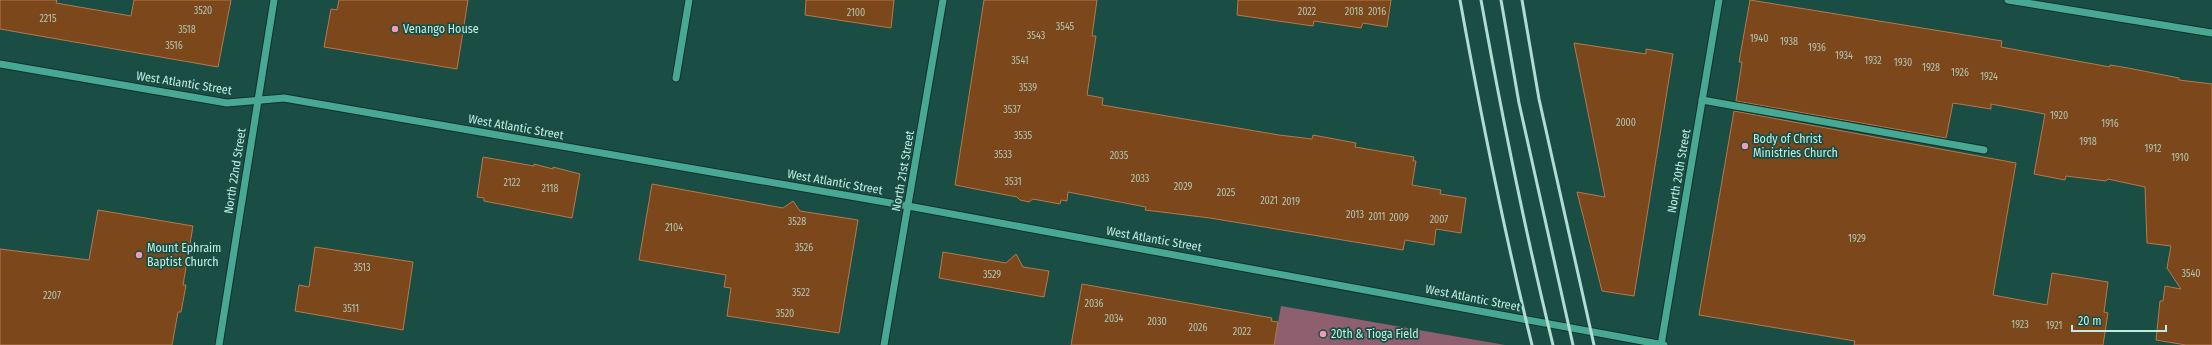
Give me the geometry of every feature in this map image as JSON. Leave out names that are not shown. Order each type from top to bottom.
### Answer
[{"type":"street","name":"North 22nd Street","points":[[218,345],[274,0]]},
{"type":"street","points":[[676,78],[689,0]]},
{"type":"street","name":"North 21st Street","points":[[884,345],[943,0]]},
{"type":"street","name":"North 20th Street","points":[[1662,345],[1719,0]]},
{"type":"street","points":[[2008,0],[2212,34]]},
{"type":"street","name":"West Atlantic Street","points":[[0,64],[228,103],[258,99],[284,98],[908,206],[1662,345]]},
{"type":"street","points":[[1702,100],[1984,150]]},
{"type":"shaded area","name":"20th & Tioga Field","points":[[1281,306],[1505,345],[1274,345]]},
{"type":"building","points":[[0,0],[57,0],[56,3],[131,16],[134,0],[231,0],[218,67],[0,29]]},
{"type":"building","name":"Venango House","points":[[339,0],[468,0],[457,69],[324,47],[331,9],[337,10]]},
{"type":"building","points":[[806,0],[894,0],[891,28],[805,15]]},
{"type":"building","points":[[984,0],[1097,0],[1092,36],[1096,36],[1087,95],[1103,98],[1102,105],[1279,135],[1312,139],[1313,135],[1356,143],[1355,147],[1414,157],[1413,161],[1416,161],[1412,185],[1441,190],[1440,194],[1466,198],[1461,233],[1436,229],[1434,245],[1405,240],[1403,250],[1210,218],[1145,210],[1146,207],[1068,192],[1067,201],[1061,200],[1060,204],[1033,199],[1029,202],[1020,200],[1017,197],[955,185]]},
{"type":"building","points":[[1238,0],[1391,0],[1387,27],[1363,23],[1361,28],[1314,21],[1313,26],[1237,15]]},
{"type":"building","points":[[1750,0],[2002,41],[2001,47],[2110,67],[2110,65],[2128,68],[2179,78],[2179,80],[2212,84],[2212,345],[2186,345],[2156,340],[2160,301],[2163,301],[2165,286],[2181,289],[2167,268],[2171,246],[2147,243],[2145,187],[2108,179],[2106,181],[2066,176],[2065,180],[2034,174],[2045,114],[1991,104],[1991,109],[1953,103],[1946,138],[1736,101],[1742,62],[1739,62]]},
{"type":"building","points":[[1574,43],[1646,54],[1646,49],[1673,54],[1634,296],[1602,291],[1577,192],[1605,197]]},
{"type":"building","points":[[1734,111],[2016,163],[1993,295],[2047,305],[2052,273],[2108,282],[2104,312],[2108,313],[2103,345],[1854,345],[1855,341],[1699,315]]},
{"type":"building","points":[[483,157],[534,166],[534,164],[553,169],[553,167],[580,174],[572,218],[484,201],[484,198],[477,197]]},
{"type":"building","points":[[652,184],[783,208],[793,201],[800,211],[858,220],[839,333],[727,316],[731,288],[724,287],[726,275],[639,260]]},
{"type":"building","name":"Mount Ephraim Baptist Church","points":[[98,210],[193,226],[183,285],[186,285],[181,312],[178,312],[172,345],[0,345],[0,249],[89,260]]},
{"type":"building","points":[[315,247],[413,262],[403,330],[295,311],[299,285],[309,287]]},
{"type":"building","points":[[943,252],[1006,263],[1016,254],[1023,267],[1049,271],[1044,297],[939,278]]},
{"type":"building","points":[[1082,284],[1272,318],[1271,321],[1278,322],[1274,345],[1071,345]]},
{"type":"railway","points":[[1460,0],[1493,173],[1532,345]]},
{"type":"railway","points":[[1481,0],[1514,173],[1553,345]]},
{"type":"railway","points":[[1501,0],[1519,103],[1573,345]]},
{"type":"railway","points":[[1522,0],[1539,99],[1594,345]]},
{"type":"place","name":"Venango House","points":[[395,29]]},
{"type":"place","name":"Body of Christ Ministries Church","points":[[1745,146]]},
{"type":"place","name":"Mount Ephraim Baptist Church","points":[[139,255]]},
{"type":"place","name":"20th & Tioga Field","points":[[1323,334]]}]
